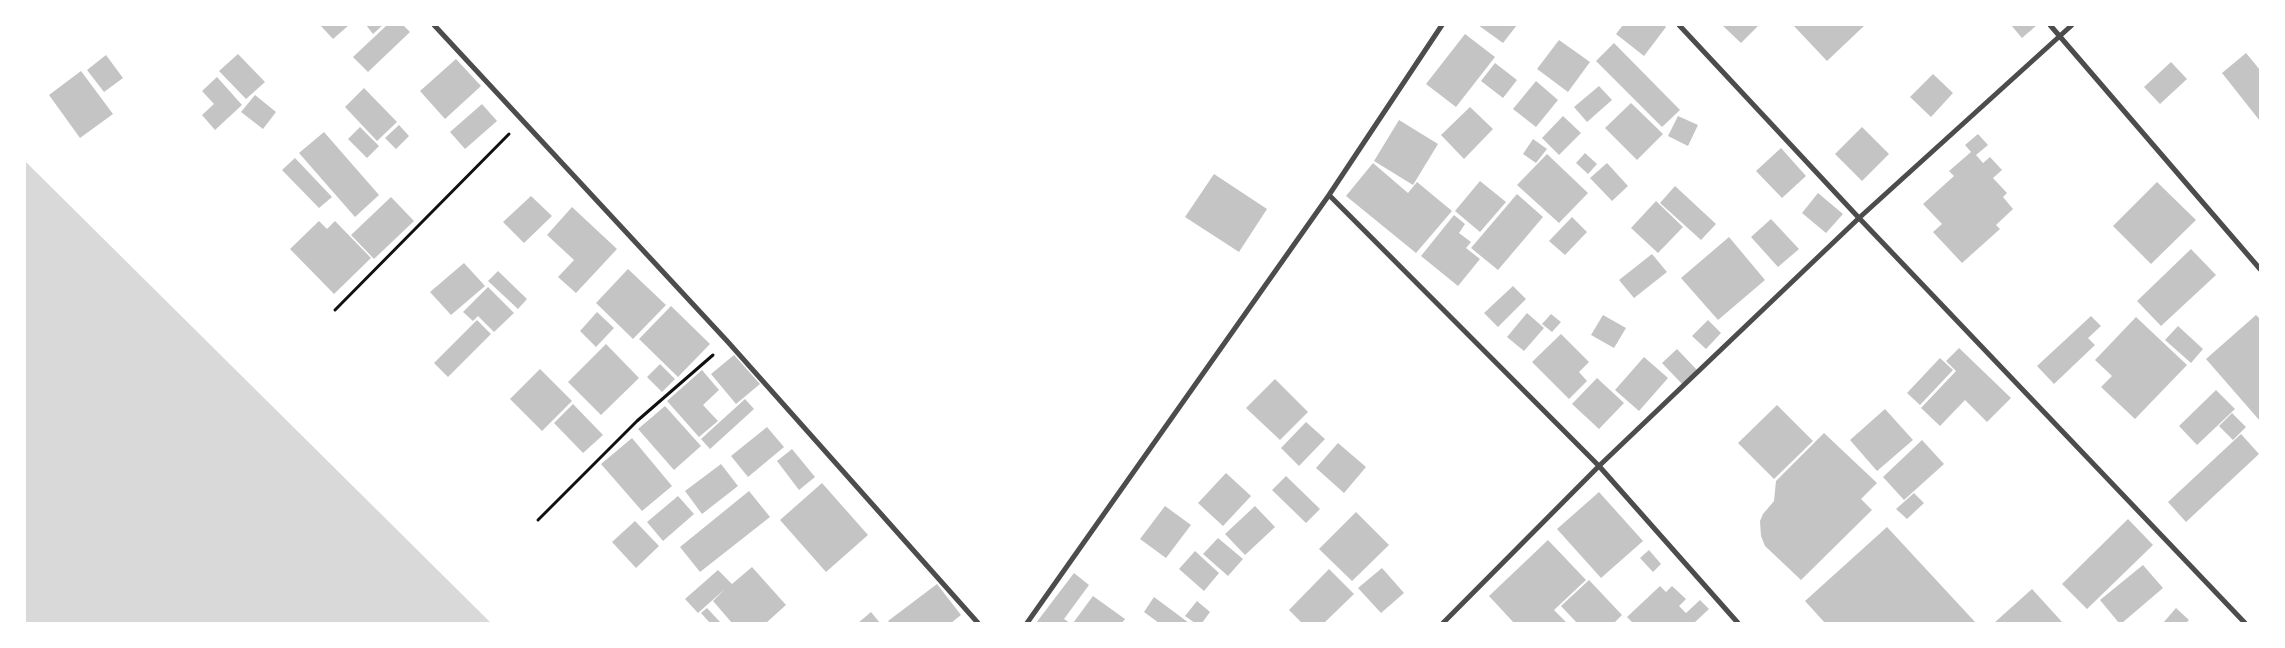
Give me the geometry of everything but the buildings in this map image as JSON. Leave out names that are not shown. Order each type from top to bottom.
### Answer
[{"type":"street","points":[[434,25],[728,342],[978,623]]},
{"type":"street","points":[[1027,623],[1329,195],[1442,25]]},
{"type":"street","points":[[1679,25],[1859,218],[2245,623]]},
{"type":"street","points":[[2050,25],[2260,269]]},
{"type":"street","points":[[1443,623],[1599,466],[1859,218],[2072,25]]},
{"type":"street","points":[[1329,195],[1599,466],[1738,623]]},
{"type":"path","points":[[335,310],[522,122]]},
{"type":"path","points":[[538,520],[637,422],[728,342]]},
{"type":"shaded area","points":[[25,161],[37,173],[491,623],[25,623]]}]
